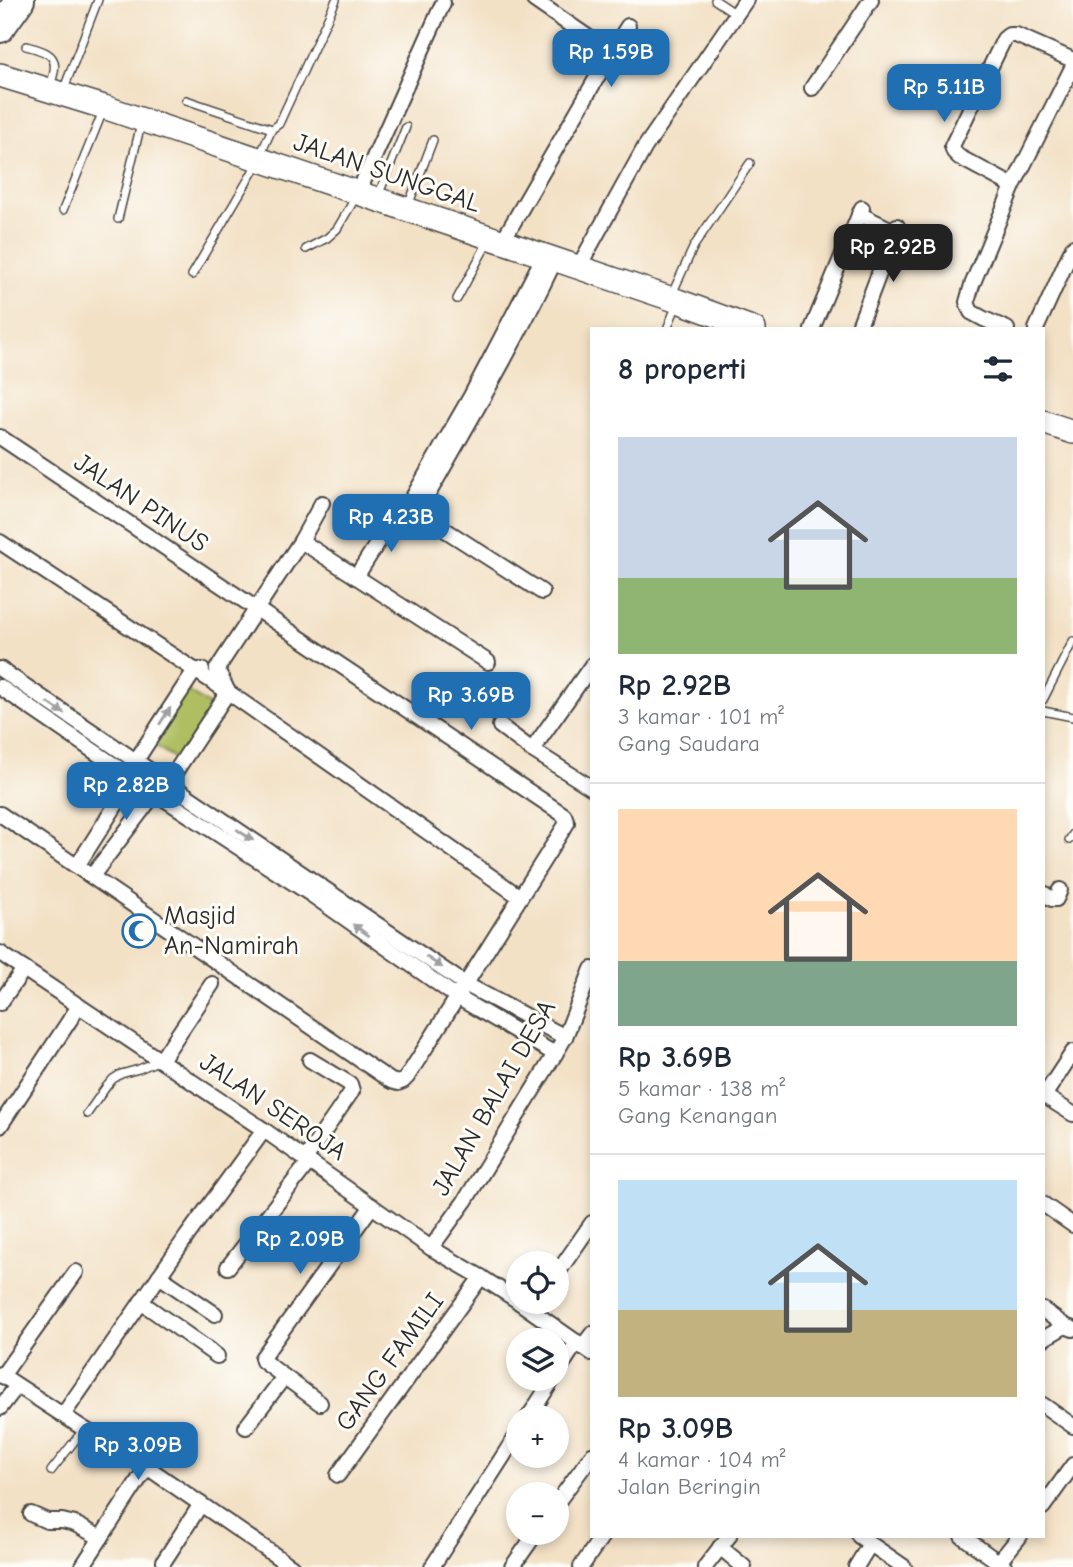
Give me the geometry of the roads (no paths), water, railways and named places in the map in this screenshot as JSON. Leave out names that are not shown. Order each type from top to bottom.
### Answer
[{"type":"highway","points":[[0,29],[20,0]]},
{"type":"main road","name":"JALAN SUNGGAL","points":[[0,75],[259,159],[748,327]]},
{"type":"main road","points":[[1045,424],[1073,432]]},
{"type":"street","points":[[534,0],[611,53]]},
{"type":"street","points":[[578,268],[645,147],[746,0]]},
{"type":"street","points":[[812,88],[871,0]]},
{"type":"street","points":[[367,196],[443,3]]},
{"type":"street","points":[[496,240],[628,26]]},
{"type":"street","points":[[1013,186],[959,157],[953,146],[1004,40],[1010,35],[1016,35],[1073,60]]},
{"type":"street","points":[[1002,327],[971,312],[967,302],[1013,186],[1073,66]]},
{"type":"street","points":[[813,327],[861,211],[896,229],[859,327]]},
{"type":"street","points":[[1037,327],[1073,247]]},
{"type":"street","points":[[413,509],[538,295],[549,258]]},
{"type":"street","name":"JALAN PINUS","points":[[0,437],[566,818],[566,826],[520,897]]},
{"type":"street","points":[[217,669],[301,541],[322,503]]},
{"type":"street","points":[[356,577],[402,508],[413,509],[542,592]]},
{"type":"street","points":[[0,541],[228,692],[520,897],[407,1077],[401,1083],[395,1083],[0,814]]},
{"type":"street","points":[[301,541],[488,662]]},
{"type":"street","points":[[532,750],[590,668]]},
{"type":"street","points":[[0,669],[168,783],[457,997],[555,1054]]},
{"type":"street","points":[[195,670],[217,669]]},
{"type":"street","points":[[217,669],[228,692]]},
{"type":"street","points":[[77,866],[133,778],[135,762],[195,670]]},
{"type":"street","points":[[0,687],[155,793],[465,984],[565,1037]]},
{"type":"street","points":[[92,876],[155,793],[168,783],[228,692]]},
{"type":"street","points":[[500,726],[590,787]]},
{"type":"street","points":[[1045,894],[1056,899],[1060,890]]},
{"type":"street","name":"JALAN SEROJA","points":[[0,953],[264,1130],[432,1248],[506,1292]]},
{"type":"street","points":[[0,1003],[24,969]]},
{"type":"street","name":"JALAN BALAI DESA","points":[[432,1248],[465,1201],[565,1037],[590,974]]},
{"type":"street","points":[[161,1060],[212,984]]},
{"type":"street","points":[[0,1126],[79,1006]]},
{"type":"street","points":[[1045,1094],[1073,1052]]},
{"type":"street","points":[[228,1267],[307,1160],[352,1091],[349,1084],[310,1060]]},
{"type":"street","points":[[1045,1097],[1073,1114]]},
{"type":"street","points":[[63,1415],[264,1130]]},
{"type":"street","points":[[1045,1205],[1073,1225]]},
{"type":"street","points":[[320,1403],[263,1361],[262,1357],[372,1206]]},
{"type":"street","points":[[569,1256],[590,1226]]},
{"type":"street","points":[[76,1272],[1,1375],[147,1467],[292,1567]]},
{"type":"street","points":[[159,1276],[215,1314]]},
{"type":"street","name":"GANG FAMILI","points":[[338,1475],[481,1277]]},
{"type":"street","points":[[141,1302],[217,1356]]},
{"type":"street","points":[[1045,1311],[1069,1328]]},
{"type":"street","name":"JALAN SEROJA","points":[[539,1314],[584,1347]]},
{"type":"street","points":[[1045,1338],[1069,1328]]},
{"type":"street","points":[[569,1361],[584,1347]]},
{"type":"street","points":[[246,1427],[284,1377]]},
{"type":"street","points":[[0,1408],[17,1386]]},
{"type":"street","points":[[1045,1406],[1073,1426]]},
{"type":"street","points":[[432,1567],[506,1452]]},
{"type":"street","points":[[569,1486],[590,1458]]},
{"type":"street","points":[[82,1567],[147,1467]]},
{"type":"street","points":[[1045,1504],[1071,1471]]},
{"type":"street","points":[[164,1561],[201,1504]]},
{"type":"street","points":[[31,1514],[47,1521],[75,1524],[101,1538]]},
{"type":"street","points":[[581,1567],[601,1538]]},
{"type":"street","points":[[969,1538],[1002,1564],[1019,1538]]},
{"type":"street","points":[[856,1567],[865,1539],[904,1567]]},
{"type":"street","points":[[705,1567],[725,1542],[744,1567]]},
{"type":"street","points":[[512,1567],[528,1545]]},
{"type":"lane","points":[[56,91],[98,0]]},
{"type":"lane","points":[[192,275],[259,159],[272,129],[279,124],[335,0]]},
{"type":"lane","points":[[715,0],[736,14]]},
{"type":"lane","points":[[26,46],[42,50],[54,62],[56,91]]},
{"type":"lane","points":[[186,100],[272,129]]},
{"type":"lane","points":[[63,210],[104,107]]},
{"type":"lane","points":[[118,219],[142,120]]},
{"type":"lane","points":[[306,249],[327,238],[367,196],[406,127]]},
{"type":"lane","points":[[407,210],[433,140]]},
{"type":"lane","points":[[667,327],[674,300],[694,246],[750,163]]},
{"type":"lane","points":[[457,299],[496,240]]},
{"type":"lane","points":[[1045,696],[1073,641]]},
{"type":"lane","points":[[1045,711],[1073,717]]},
{"type":"lane","points":[[87,1114],[113,1079],[161,1060]]},
{"type":"lane","points":[[51,1471],[84,1429]]},
{"type":"place","name":"Masjid An-Namirah","points":[[139,931]]}]
